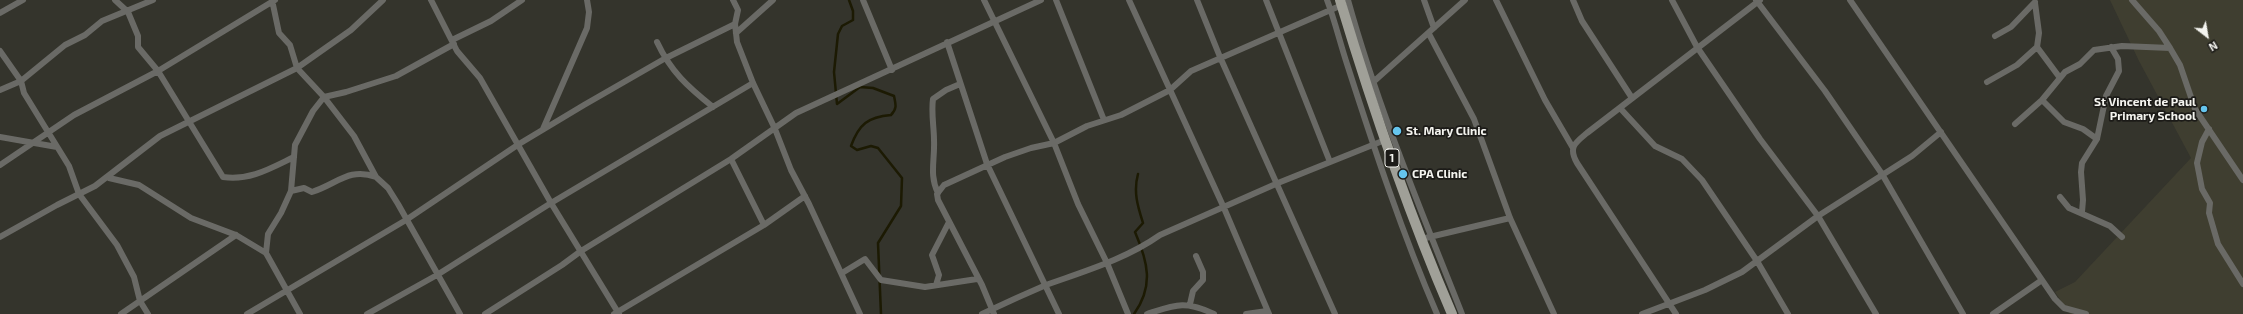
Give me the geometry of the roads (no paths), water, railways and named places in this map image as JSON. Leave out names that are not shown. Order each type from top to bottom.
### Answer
[{"type":"main road","name":"1","points":[[1343,2],[1370,85],[1385,140],[1421,239],[1452,314]]},
{"type":"street","points":[[0,13],[23,0]]},
{"type":"street","points":[[115,0],[128,12],[138,36],[138,47],[158,71],[223,177],[237,179],[258,174],[294,157]]},
{"type":"street","points":[[0,90],[21,81],[65,45],[85,36],[102,21],[128,12],[153,0]]},
{"type":"street","points":[[0,237],[109,178],[160,136],[297,68],[351,30],[383,0]]},
{"type":"street","points":[[431,0],[458,51],[480,78],[617,313],[764,225],[805,196]]},
{"type":"street","points":[[266,253],[268,234],[281,213],[291,191],[295,145],[313,111],[324,97],[346,92],[396,76],[491,21],[522,0]]},
{"type":"street","points":[[543,129],[587,28],[589,12],[587,0]]},
{"type":"street","points":[[733,0],[738,10],[736,33],[753,83],[775,128],[791,170],[842,273],[860,314]]},
{"type":"street","points":[[736,33],[774,0]]},
{"type":"street","points":[[863,0],[892,70]]},
{"type":"street","points":[[984,0],[993,21],[1027,84],[1054,143],[1078,204],[1128,314]]},
{"type":"street","points":[[485,314],[562,265],[581,251],[731,159],[796,113],[892,70],[947,42],[1041,0]]},
{"type":"street","points":[[1056,0],[1104,120]]},
{"type":"street","points":[[1129,0],[1224,208],[1268,313],[1246,314]]},
{"type":"street","points":[[1197,0],[1220,57],[1278,183],[1335,314]]},
{"type":"street","points":[[1266,0],[1330,162]]},
{"type":"street","points":[[1327,0],[1374,145],[1423,283],[1437,314]]},
{"type":"street","points":[[1424,0],[1434,28]]},
{"type":"street","points":[[1462,314],[1370,85],[1429,34],[1465,0]]},
{"type":"street","points":[[1496,0],[1545,100],[1573,148]]},
{"type":"street","points":[[1573,0],[1582,21],[1632,98]]},
{"type":"street","points":[[1672,0],[1697,47],[1760,139],[1818,216],[1876,314]]},
{"type":"street","points":[[1850,0],[2042,280],[2064,308],[2086,314]]},
{"type":"street","points":[[2132,0],[2159,31],[2170,48],[2180,65],[2195,109],[2243,180]]},
{"type":"street","points":[[0,165],[48,131],[93,104],[158,71],[273,1],[279,32],[290,45],[297,68],[324,97],[354,136],[376,177],[388,188],[460,314]]},
{"type":"street","points":[[1676,314],[1577,163],[1572,154],[1573,148],[1575,143],[1587,132],[1758,1],[1825,91],[1882,174],[1963,314]]},
{"type":"street","points":[[1996,36],[2011,27],[2035,1]]},
{"type":"street","points":[[1987,82],[2017,65],[2037,47],[2039,32],[2035,1]]},
{"type":"street","points":[[938,193],[951,181],[987,164],[1031,148],[1054,143],[1076,131],[1121,115],[1170,90],[1191,71],[1220,57],[1280,33],[1343,2]]},
{"type":"street","points":[[247,314],[406,220],[543,129],[664,59],[736,24]]},
{"type":"street","points":[[1429,34],[1474,119],[1510,218],[1554,314]]},
{"type":"street","points":[[657,42],[664,59],[679,78],[713,107]]},
{"type":"street","points":[[947,42],[987,164],[1019,228],[1044,286],[1059,314]]},
{"type":"street","points":[[2037,47],[2060,78]]},
{"type":"street","points":[[2015,124],[2042,100],[2060,78],[2071,68],[2080,64],[2091,52],[2111,47],[2170,48]]},
{"type":"street","points":[[2082,212],[2082,163],[2096,140],[2106,96],[2119,71],[2118,59],[2111,47]]},
{"type":"street","points":[[0,51],[21,81],[24,93],[69,166],[79,194],[117,245],[134,277],[140,301],[148,314]]},
{"type":"street","points":[[367,314],[437,275],[552,203],[753,83]]},
{"type":"street","points":[[960,84],[946,90],[933,99],[931,108],[935,148],[932,168],[934,185],[938,193],[938,200],[993,312]]},
{"type":"street","points":[[2042,100],[2064,122],[2083,128],[2096,140]]},
{"type":"street","points":[[1620,108],[1654,146],[1682,159],[1698,176],[1757,260],[1788,314]]},
{"type":"street","points":[[2209,129],[2202,142],[2197,163],[2202,189],[2210,203],[2209,213],[2218,244],[2243,284]]},
{"type":"street","points":[[1642,314],[1725,282],[1818,216],[1912,156],[1941,132]]},
{"type":"street","points":[[0,137],[57,147]]},
{"type":"street","points":[[982,314],[993,312],[1044,286],[1106,263],[1147,245],[1160,235],[1278,183],[1385,140]]},
{"type":"street","points":[[731,159],[764,225]]},
{"type":"street","points":[[291,191],[304,188],[312,192],[350,174],[363,172],[376,177]]},
{"type":"street","points":[[109,178],[139,185],[191,218],[236,235],[266,253],[300,314]]},
{"type":"street","points":[[2060,197],[2069,208],[2082,212],[2110,226],[2122,236]]},
{"type":"street","points":[[1421,239],[1510,218]]},
{"type":"street","points":[[936,285],[939,274],[932,255],[949,222]]},
{"type":"street","points":[[121,314],[236,235]]},
{"type":"street","points":[[1190,304],[1193,290],[1203,280],[1203,272],[1196,256]]},
{"type":"street","points":[[842,273],[865,259],[881,280],[925,287],[977,279]]},
{"type":"street","points":[[1423,283],[1437,279]]},
{"type":"street","points":[[1993,314],[2042,280]]},
{"type":"street","points":[[1147,314],[1178,304],[1190,304],[1214,314]]},
{"type":"waterway","points":[[849,0],[853,11],[853,20],[842,26],[838,34],[834,72],[837,104],[860,87],[873,88],[894,96],[896,104],[891,115],[876,118],[865,123],[857,132],[851,146],[857,150],[871,146],[878,148],[902,178],[901,206],[878,243],[881,314]]},
{"type":"waterway","points":[[1134,314],[1140,304],[1147,284],[1146,264],[1135,232],[1143,223],[1136,193],[1138,174]]},
{"type":"place","name":"St Vincent de Paul Primary School","points":[[2204,109]]},
{"type":"place","name":"St. Mary Clinic","points":[[1397,131]]},
{"type":"place","name":"CPA Clinic","points":[[1403,174]]}]
